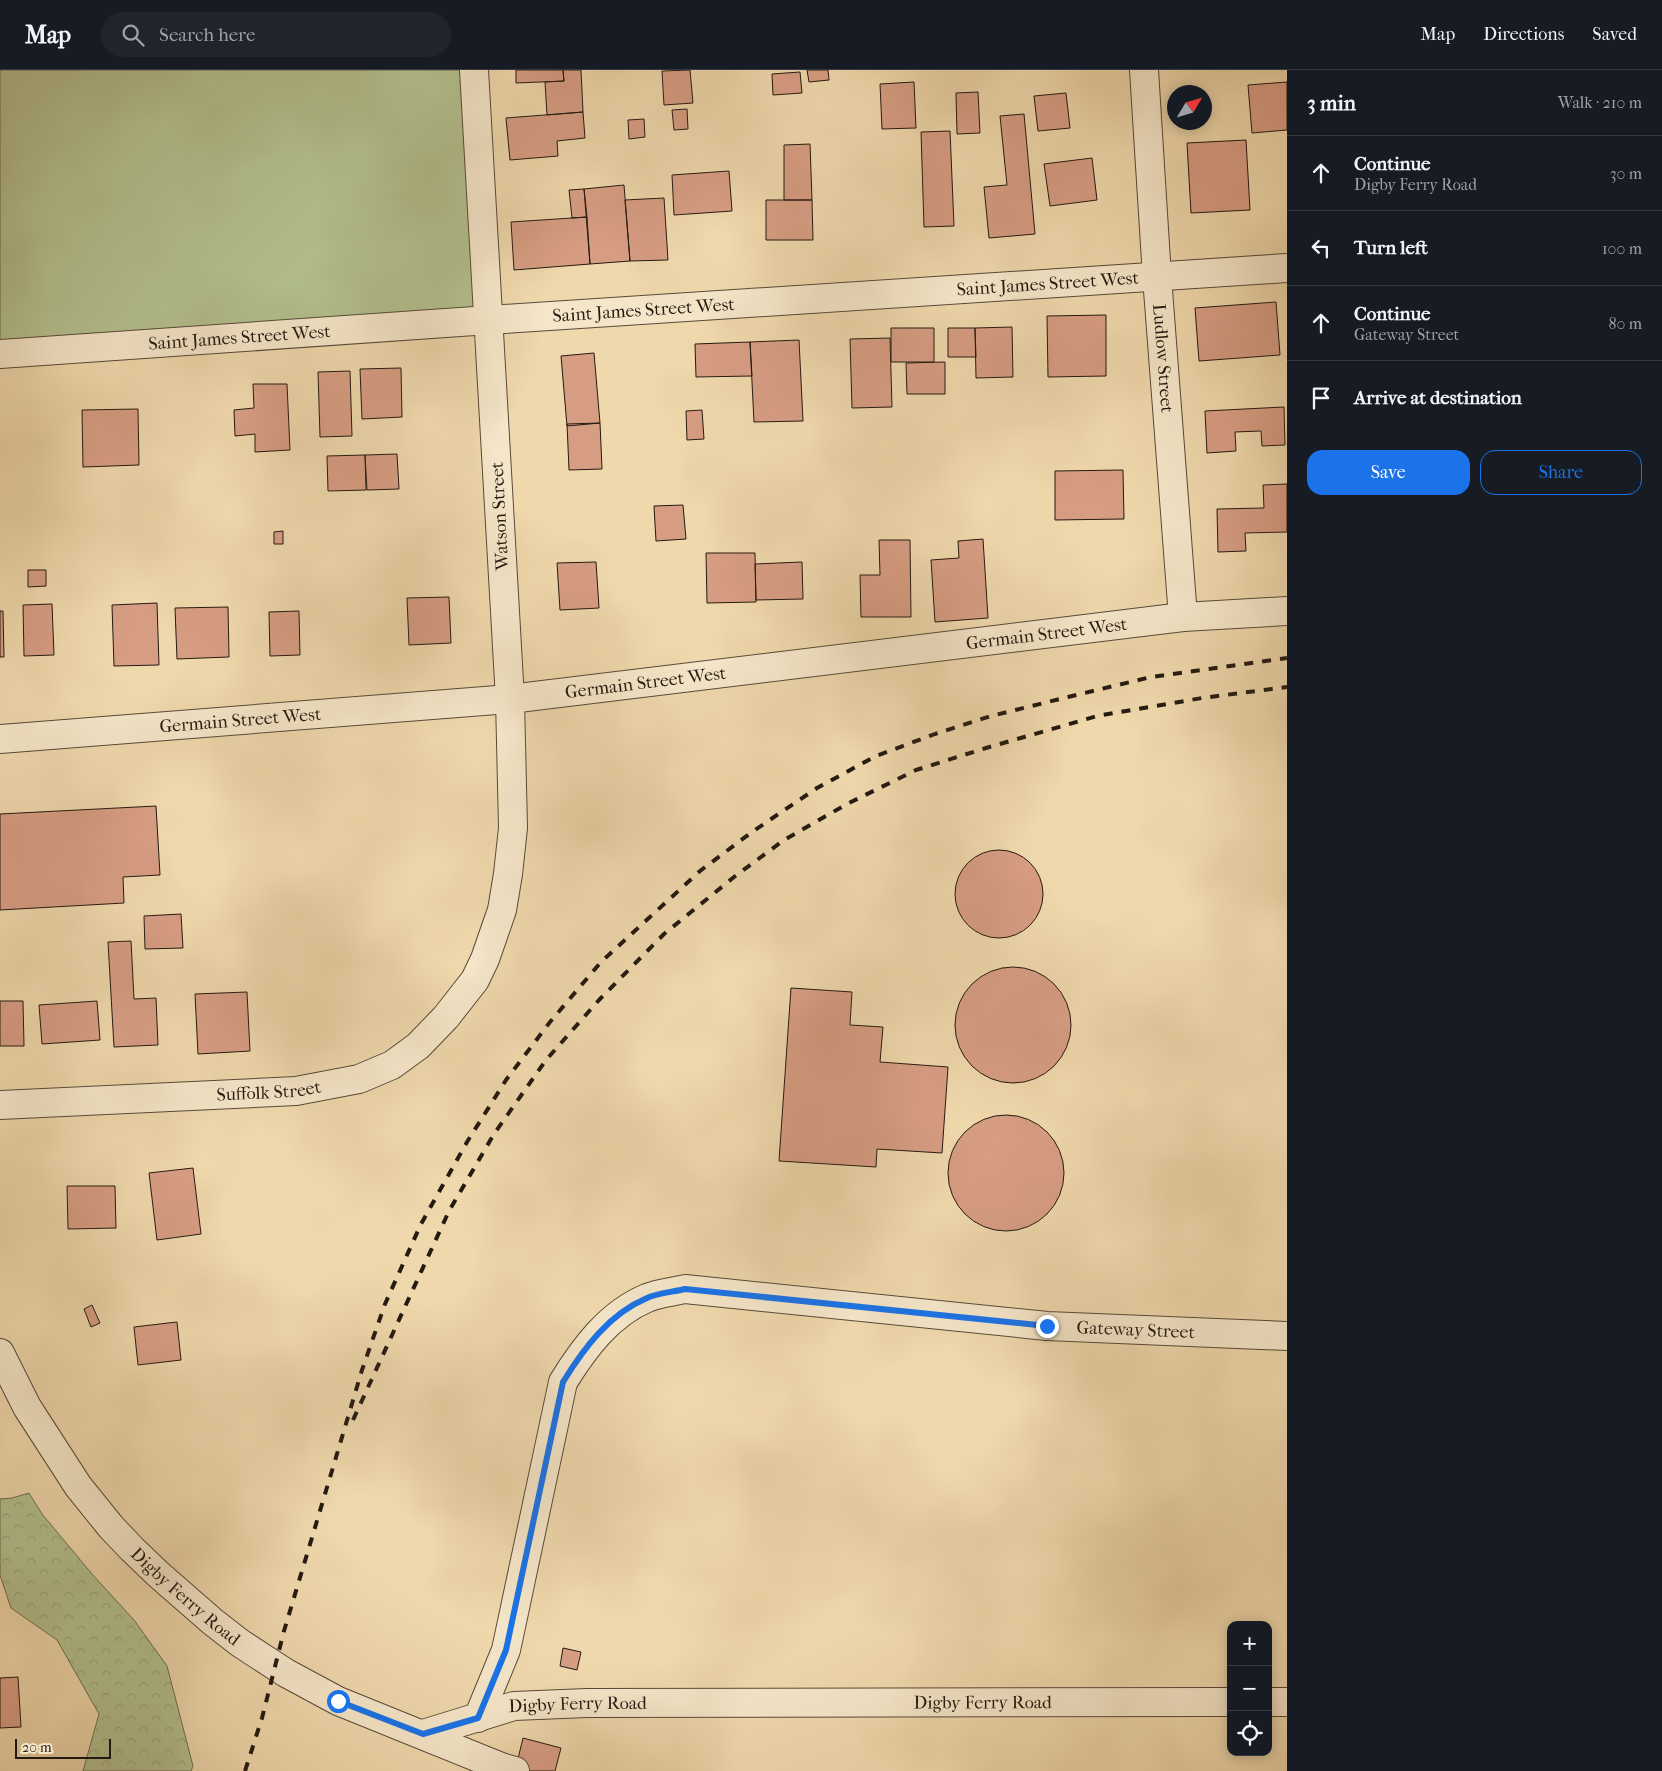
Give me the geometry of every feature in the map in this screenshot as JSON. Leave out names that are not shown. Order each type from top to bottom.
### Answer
[{"type":"street","name":"Watson Street","points":[[474,70],[510,699],[513,828],[502,910],[485,959]]},
{"type":"street","name":"Ludlow Street","points":[[1144,70],[1157,277],[1183,617]]},
{"type":"street","name":"Saint James Street West","points":[[0,354],[1287,268]]},
{"type":"street","name":"Germain Street West","points":[[0,739],[510,699],[1183,617],[1287,611]]},
{"type":"street","name":"Suffolk Street","points":[[0,1105],[296,1090],[359,1079],[392,1064],[418,1046],[446,1018],[475,980],[485,959]]},
{"type":"street","name":"Gateway Street","points":[[478,1718],[506,1650],[563,1382],[579,1356],[596,1335],[620,1313],[648,1297],[685,1289],[1047,1326],[1287,1336]]},
{"type":"street","name":"Digby Ferry Road","points":[[0,1353],[26,1407],[78,1486],[111,1527],[171,1586],[240,1643],[286,1673],[338,1701],[423,1734],[514,1706],[587,1703],[1227,1702]]},
{"type":"street","points":[[1272,1702],[1287,1702]]},
{"type":"street","points":[[423,1734],[515,1771]]},
{"type":"street","points":[[423,1734],[468,1771]]},
{"type":"green space","points":[[0,70],[474,70],[489,320],[0,354]]},
{"type":"green space","points":[[29,1493],[42,1514],[92,1574],[134,1620],[167,1666],[193,1766],[191,1771],[83,1771],[99,1714],[57,1640],[11,1608],[0,1575],[0,1499]]},
{"type":"building","points":[[516,70],[563,70],[564,81],[516,83]]},
{"type":"building","points":[[563,70],[581,70],[583,112],[547,115],[545,82],[564,81]]},
{"type":"building","points":[[690,70],[693,103],[664,105],[662,71]]},
{"type":"building","points":[[807,70],[828,70],[829,80],[809,82]]},
{"type":"building","points":[[800,72],[802,93],[773,95],[772,74]]},
{"type":"building","points":[[914,82],[916,128],[882,129],[880,84]]},
{"type":"building","points":[[1287,82],[1287,130],[1252,133],[1248,85]]},
{"type":"building","points":[[978,92],[980,133],[957,134],[956,93]]},
{"type":"building","points":[[1066,93],[1070,128],[1038,131],[1034,96]]},
{"type":"building","points":[[687,109],[688,129],[674,130],[672,110]]},
{"type":"building","points":[[583,112],[585,138],[557,141],[558,156],[510,160],[506,118]]},
{"type":"building","points":[[1024,114],[1035,234],[989,238],[984,187],[1007,185],[1000,116]]},
{"type":"building","points":[[644,119],[645,137],[629,139],[628,120]]},
{"type":"building","points":[[950,131],[954,226],[924,227],[921,132]]},
{"type":"building","points":[[1246,140],[1250,210],[1191,213],[1187,143]]},
{"type":"building","points":[[810,144],[812,200],[784,200],[784,145]]},
{"type":"building","points":[[1092,158],[1097,200],[1050,206],[1044,164]]},
{"type":"building","points":[[729,171],[732,211],[674,215],[672,175]]},
{"type":"building","points":[[624,185],[630,261],[590,264],[584,189]]},
{"type":"building","points":[[584,189],[587,217],[572,218],[569,190]]},
{"type":"building","points":[[664,198],[668,260],[630,261],[625,200]]},
{"type":"building","points":[[766,200],[812,200],[813,240],[766,240]]},
{"type":"building","points":[[587,217],[590,264],[514,270],[511,222]]},
{"type":"building","points":[[1276,302],[1280,355],[1199,361],[1195,308]]},
{"type":"building","points":[[1106,315],[1106,376],[1048,377],[1047,316]]},
{"type":"building","points":[[1012,327],[1013,377],[976,378],[975,328]]},
{"type":"building","points":[[891,328],[934,328],[934,362],[891,362]]},
{"type":"building","points":[[948,328],[975,328],[976,357],[948,357]]},
{"type":"building","points":[[890,338],[892,407],[852,408],[850,339]]},
{"type":"building","points":[[799,340],[803,421],[754,422],[750,342]]},
{"type":"building","points":[[750,342],[752,376],[696,377],[695,344]]},
{"type":"building","points":[[594,353],[600,423],[567,426],[561,356]]},
{"type":"building","points":[[945,362],[945,394],[907,394],[906,363]]},
{"type":"building","points":[[401,368],[402,417],[362,419],[360,369]]},
{"type":"building","points":[[350,371],[352,436],[320,437],[318,372]]},
{"type":"building","points":[[253,384],[287,384],[290,450],[255,452],[255,434],[235,436],[234,410],[254,408]]},
{"type":"building","points":[[1284,407],[1285,445],[1262,446],[1261,431],[1235,432],[1236,451],[1207,453],[1205,411]]},
{"type":"building","points":[[138,409],[139,465],[83,467],[82,410]]},
{"type":"building","points":[[702,410],[704,439],[687,440],[686,411]]},
{"type":"building","points":[[600,423],[602,469],[569,470],[567,424]]},
{"type":"building","points":[[397,454],[399,489],[367,490],[365,455]]},
{"type":"building","points":[[365,455],[366,490],[328,491],[327,456]]},
{"type":"building","points":[[1123,470],[1124,519],[1055,520],[1055,471]]},
{"type":"building","points":[[1287,484],[1287,532],[1245,533],[1246,551],[1218,552],[1217,509],[1264,508],[1263,485]]},
{"type":"building","points":[[683,505],[686,539],[656,541],[654,506]]},
{"type":"building","points":[[283,531],[283,544],[274,544],[274,532]]},
{"type":"building","points":[[983,539],[988,618],[935,622],[931,560],[959,558],[958,541]]},
{"type":"building","points":[[879,540],[910,540],[911,617],[861,617],[860,575],[880,575]]},
{"type":"building","points":[[706,553],[755,553],[756,602],[707,603]]},
{"type":"building","points":[[596,562],[599,608],[560,610],[557,563]]},
{"type":"building","points":[[802,562],[803,599],[756,600],[755,564]]},
{"type":"building","points":[[28,570],[46,570],[46,586],[28,587]]},
{"type":"building","points":[[449,597],[451,643],[409,645],[407,598]]},
{"type":"building","points":[[157,603],[159,665],[114,666],[112,605]]},
{"type":"building","points":[[52,604],[54,655],[24,656],[23,605]]},
{"type":"building","points":[[228,607],[229,657],[177,659],[175,608]]},
{"type":"building","points":[[0,611],[3,611],[4,657],[0,657]]},
{"type":"building","points":[[299,611],[300,655],[270,656],[269,612]]},
{"type":"building","points":[[156,806],[160,875],[123,877],[124,903],[0,910],[0,814]]},
{"type":"building","points":[[999,850],[1016,853],[1030,863],[1040,877],[1043,894],[1040,911],[1030,925],[1016,935],[999,938],[982,935],[968,925],[958,911],[955,894],[958,877],[968,863],[982,853]]},
{"type":"building","points":[[181,914],[183,948],[145,949],[144,916]]},
{"type":"building","points":[[131,941],[134,999],[156,998],[158,1045],[114,1047],[108,942]]},
{"type":"building","points":[[1013,967],[1035,971],[1054,984],[1067,1003],[1071,1025],[1067,1047],[1054,1066],[1035,1079],[1013,1083],[991,1079],[972,1066],[959,1047],[955,1025],[959,1003],[972,984],[991,971]]},
{"type":"building","points":[[791,988],[852,992],[850,1025],[883,1027],[880,1062],[948,1067],[942,1153],[877,1149],[876,1167],[779,1161]]},
{"type":"building","points":[[247,992],[250,1051],[198,1054],[195,994]]},
{"type":"building","points":[[0,1001],[23,1001],[24,1046],[0,1046]]},
{"type":"building","points":[[97,1001],[100,1040],[42,1044],[39,1005]]},
{"type":"building","points":[[1006,1115],[1028,1119],[1038,1124],[1047,1132],[1055,1141],[1060,1151],[1064,1173],[1060,1195],[1055,1205],[1047,1214],[1038,1222],[1028,1227],[1006,1231],[984,1227],[974,1222],[965,1214],[957,1205],[952,1195],[948,1173],[952,1151],[957,1141],[965,1132],[974,1124],[984,1119]]},
{"type":"building","points":[[193,1168],[201,1234],[157,1240],[149,1173]]},
{"type":"building","points":[[67,1186],[115,1186],[116,1228],[68,1229]]},
{"type":"building","points":[[92,1305],[100,1323],[91,1327],[84,1309]]},
{"type":"building","points":[[177,1322],[181,1360],[138,1365],[134,1327]]},
{"type":"building","points":[[563,1648],[581,1652],[577,1670],[560,1666]]},
{"type":"building","points":[[18,1677],[21,1727],[0,1728],[0,1678]]},
{"type":"building","points":[[523,1738],[561,1748],[555,1771],[515,1771]]},
{"type":"railway","points":[[245,1771],[262,1718],[284,1631],[362,1370],[385,1304],[421,1224],[467,1142],[506,1080],[550,1022],[601,962],[700,871],[752,832],[817,788],[876,756],[991,716],[1151,677],[1287,658]]},
{"type":"railway","points":[[353,1420],[449,1211],[494,1134],[546,1060],[599,1000],[664,934],[734,877],[784,840],[847,804],[916,770],[1097,716],[1202,698],[1287,687]]},
{"type":"route","points":[[338,1701],[423,1734],[478,1718],[506,1650],[563,1382],[579,1356],[596,1335],[620,1313],[648,1297],[685,1289],[1047,1326]]}]
